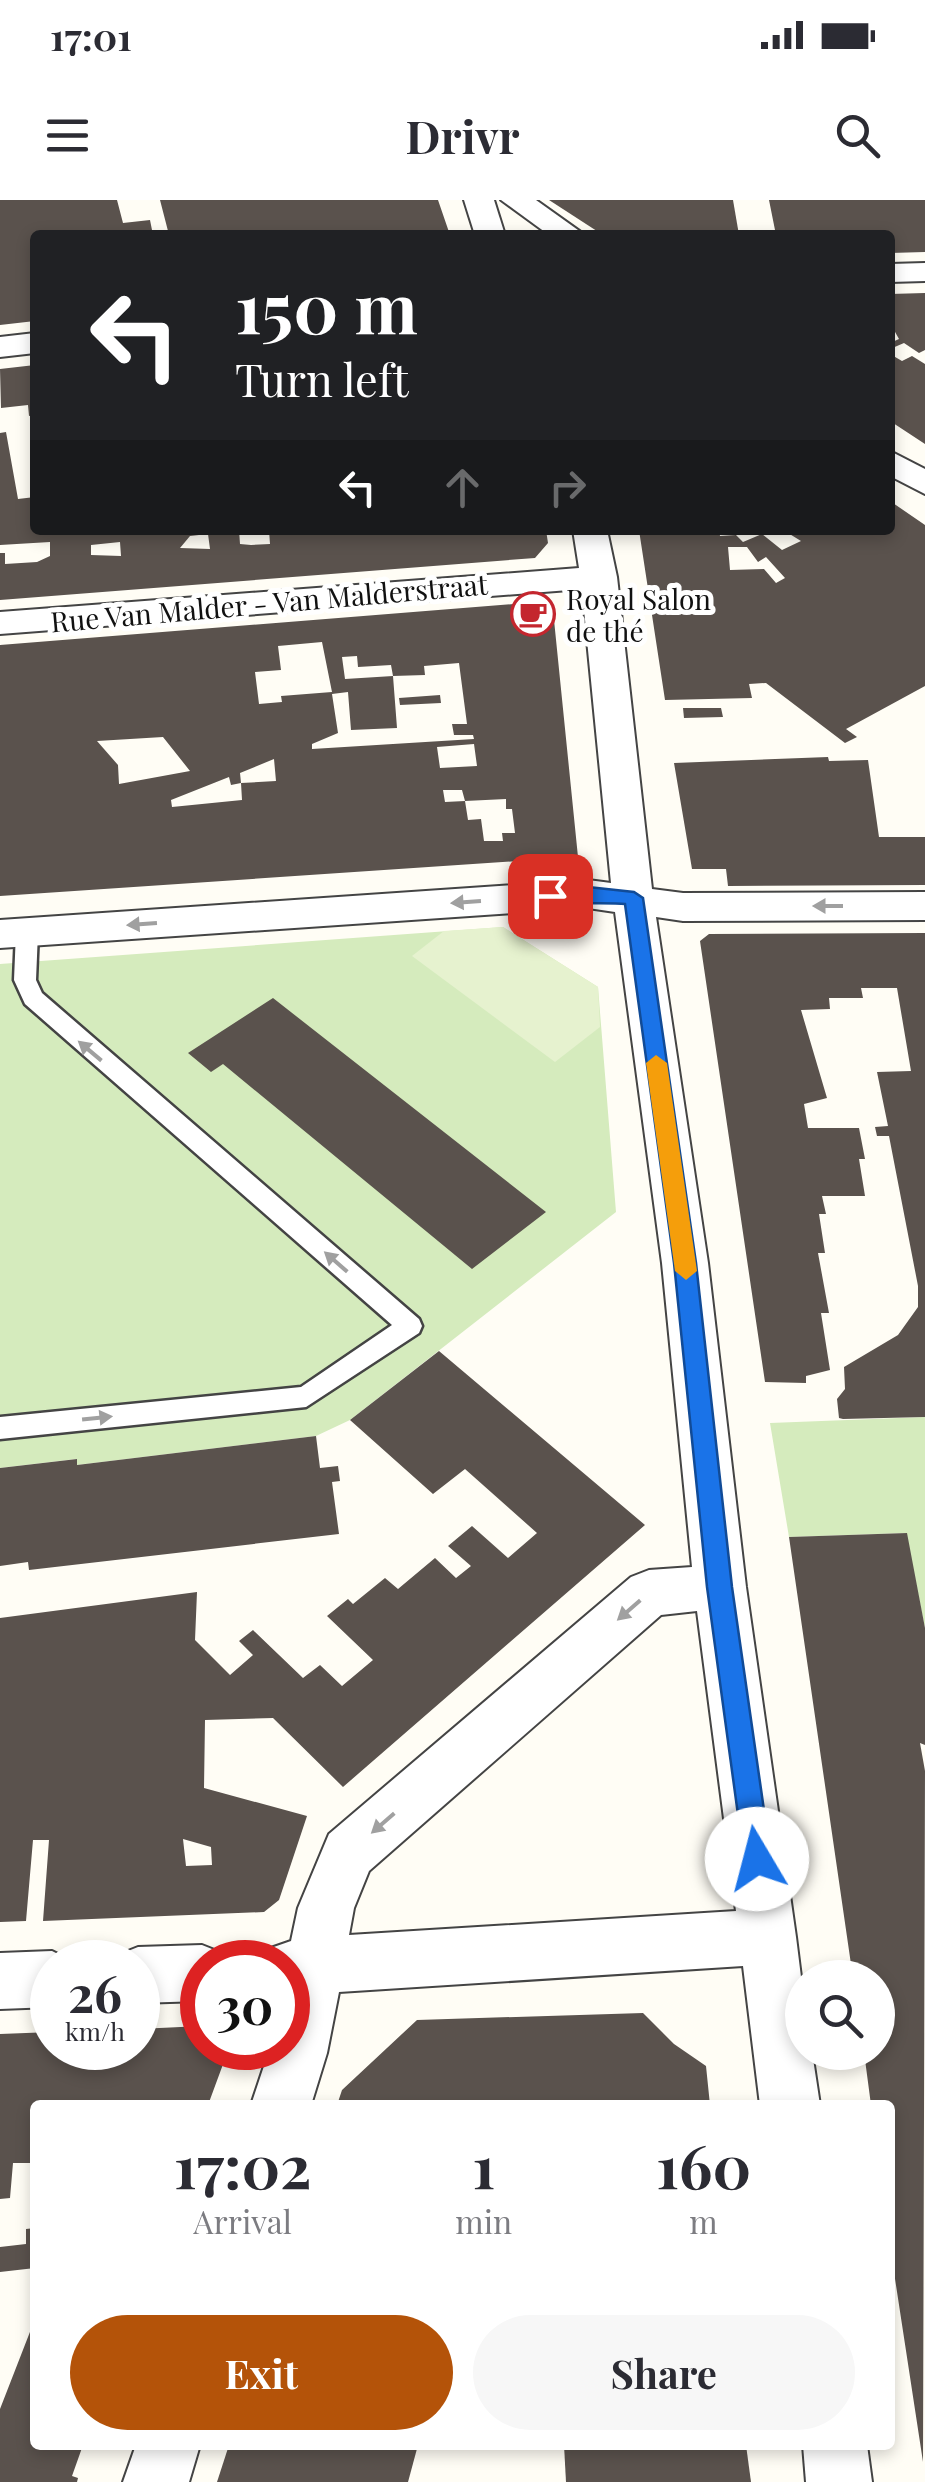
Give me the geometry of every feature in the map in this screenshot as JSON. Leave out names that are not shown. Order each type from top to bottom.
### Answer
[{"type":"street","points":[[483,200],[489,230]]},
{"type":"street","points":[[516,200],[562,230]]},
{"type":"street","points":[[895,273],[925,272]]},
{"type":"street","points":[[0,347],[30,344]]},
{"type":"street","points":[[895,463],[925,484]]},
{"type":"street","points":[[591,535],[599,577],[634,898],[685,1263],[720,1587],[789,2100]]},
{"type":"street","name":"Rue Van Malder - Van Malderstraat","points":[[0,623],[599,577]]},
{"type":"street","points":[[14,933],[588,894],[684,907],[925,906]]},
{"type":"street","points":[[310,1946],[349,1853],[649,1593],[720,1587]]},
{"type":"street","points":[[310,1968],[768,1937]]},
{"type":"street","points":[[0,1980],[30,1979]]},
{"type":"street","points":[[283,2100],[293,2070]]},
{"type":"street","points":[[156,2482],[166,2450]]},
{"type":"street","points":[[835,2450],[840,2482]]},
{"type":"lane","points":[[0,1428],[306,1397],[410,1326],[33,998],[14,933]]},
{"type":"green space","points":[[503,927],[598,987],[616,1212],[350,1420],[316,1436],[77,1465],[76,1459],[0,1468],[0,964]]},
{"type":"green space","points":[[503,927],[598,987],[600,1027],[555,1062],[412,956],[444,931]]},
{"type":"green space","points":[[925,1417],[925,1628],[906,1533],[789,1537],[770,1423]]},
{"type":"building","points":[[0,200],[117,200],[123,223],[150,220],[152,230],[30,230],[30,322],[0,325]]},
{"type":"building","points":[[160,200],[438,200],[448,230],[168,230]]},
{"type":"building","points":[[549,200],[733,200],[738,230],[595,230]]},
{"type":"building","points":[[769,200],[925,200],[925,252],[895,253],[895,230],[775,230]]},
{"type":"building","points":[[925,293],[925,350],[919,353],[904,343],[895,347],[899,339],[895,332],[895,294]]},
{"type":"building","points":[[912,356],[925,364],[925,444],[895,424],[895,357],[902,361]]},
{"type":"building","points":[[30,366],[30,416],[28,405],[1,408],[0,369]]},
{"type":"building","points":[[6,432],[18,499],[30,498],[30,535],[199,535],[190,536],[180,548],[210,549],[208,535],[239,535],[240,544],[251,545],[270,544],[269,535],[547,535],[548,543],[535,558],[0,600],[0,553],[5,553],[5,564],[37,562],[50,556],[50,542],[0,545],[0,433]],"holes":[[[120,542],[121,556],[91,555],[91,545]]]},
{"type":"building","points":[[895,504],[925,525],[925,686],[846,729],[857,737],[845,743],[766,683],[749,684],[752,698],[665,700],[640,535],[736,535],[743,542],[763,535],[782,550],[801,541],[791,535],[895,535]],"holes":[[[728,547],[747,547],[758,562],[766,557],[785,578],[776,583],[764,569],[730,570]]]},
{"type":"building","points":[[539,602],[553,610],[578,857],[0,896],[0,645]],"holes":[[[322,642],[332,692],[281,696],[282,702],[259,704],[255,672],[281,670],[278,646]],[[357,656],[358,667],[391,665],[393,676],[345,679],[342,657]],[[459,663],[467,724],[452,724],[454,735],[473,735],[474,739],[312,749],[312,744],[338,733],[332,694],[348,692],[351,730],[397,728],[393,676],[425,675],[424,666]],[[163,737],[190,771],[119,784],[118,765],[97,741]],[[474,744],[477,766],[440,768],[437,747]],[[274,759],[276,781],[241,783],[240,773]],[[229,777],[231,785],[241,783],[242,800],[172,807],[171,800]],[[443,790],[462,790],[465,801],[445,802]],[[506,799],[506,809],[512,809],[515,833],[502,833],[503,841],[484,841],[481,819],[468,820],[465,801]]]},
{"type":"building","points":[[440,695],[441,703],[400,705],[399,698]]},
{"type":"building","points":[[683,708],[721,708],[723,717],[684,718]]},
{"type":"building","points":[[828,757],[829,761],[868,760],[879,837],[925,837],[925,885],[728,886],[726,869],[692,869],[674,763]]},
{"type":"building","points":[[925,933],[925,1417],[843,1419],[839,1418],[837,1399],[845,1389],[844,1367],[898,1335],[918,1307],[918,1286],[889,1136],[877,1136],[875,1127],[888,1126],[877,1072],[911,1071],[897,988],[861,988],[863,998],[829,998],[830,1009],[801,1010],[827,1098],[804,1104],[808,1128],[859,1128],[865,1159],[859,1159],[865,1196],[822,1196],[826,1214],[819,1214],[825,1253],[818,1253],[829,1313],[821,1313],[830,1370],[806,1376],[806,1383],[765,1382],[700,941],[709,934]]},
{"type":"building","points":[[273,998],[546,1212],[472,1269],[223,1064],[211,1072],[188,1053]]},
{"type":"building","points":[[439,1351],[645,1525],[343,1787],[273,1718],[205,1720],[204,1788],[307,1816],[279,1900],[264,1912],[43,1921],[49,1840],[33,1840],[26,1921],[0,1922],[0,1618],[197,1592],[195,1640],[230,1675],[253,1655],[239,1641],[253,1630],[303,1678],[320,1665],[342,1686],[373,1660],[327,1616],[348,1599],[353,1604],[385,1578],[398,1589],[435,1558],[456,1578],[471,1566],[448,1546],[472,1526],[508,1558],[537,1533],[465,1469],[433,1494],[350,1420]],"holes":[[[183,1839],[211,1847],[212,1865],[186,1866]]]},
{"type":"building","points":[[316,1436],[320,1468],[338,1466],[340,1481],[332,1482],[339,1534],[29,1570],[28,1562],[0,1566],[0,1468],[77,1459],[77,1465]]},
{"type":"building","points":[[907,1533],[925,1628],[925,1745],[920,1743],[925,1771],[923,2462],[895,2279],[895,2100],[870,2100],[866,2070],[895,2070],[895,1960],[850,1960],[789,1537]]},
{"type":"building","points":[[643,2013],[674,2044],[706,2066],[709,2100],[339,2100],[342,2090],[417,2020]]},
{"type":"building","points":[[180,2027],[180,2070],[221,2070],[210,2100],[30,2100],[30,2163],[13,2163],[10,2198],[0,2199],[0,2034],[30,2033],[30,2070],[160,2070],[160,2028]]},
{"type":"building","points":[[26,2229],[30,2229],[30,2269],[0,2272],[0,2247],[26,2244]]},
{"type":"building","points":[[30,2332],[30,2450],[81,2450],[72,2476],[78,2478],[77,2482],[0,2482],[0,2409]]},
{"type":"building","points":[[227,2450],[417,2450],[408,2482],[217,2482]]},
{"type":"building","points":[[564,2450],[747,2450],[751,2482],[566,2482]]},
{"type":"slow traffic","points":[[656,1063],[686,1271]]},
{"type":"place","name":"Royal Salon de thé","points":[[533,614]]},
{"type":"route","points":[[550,896],[634,898],[685,1263],[720,1587],[757,1859]]}]
